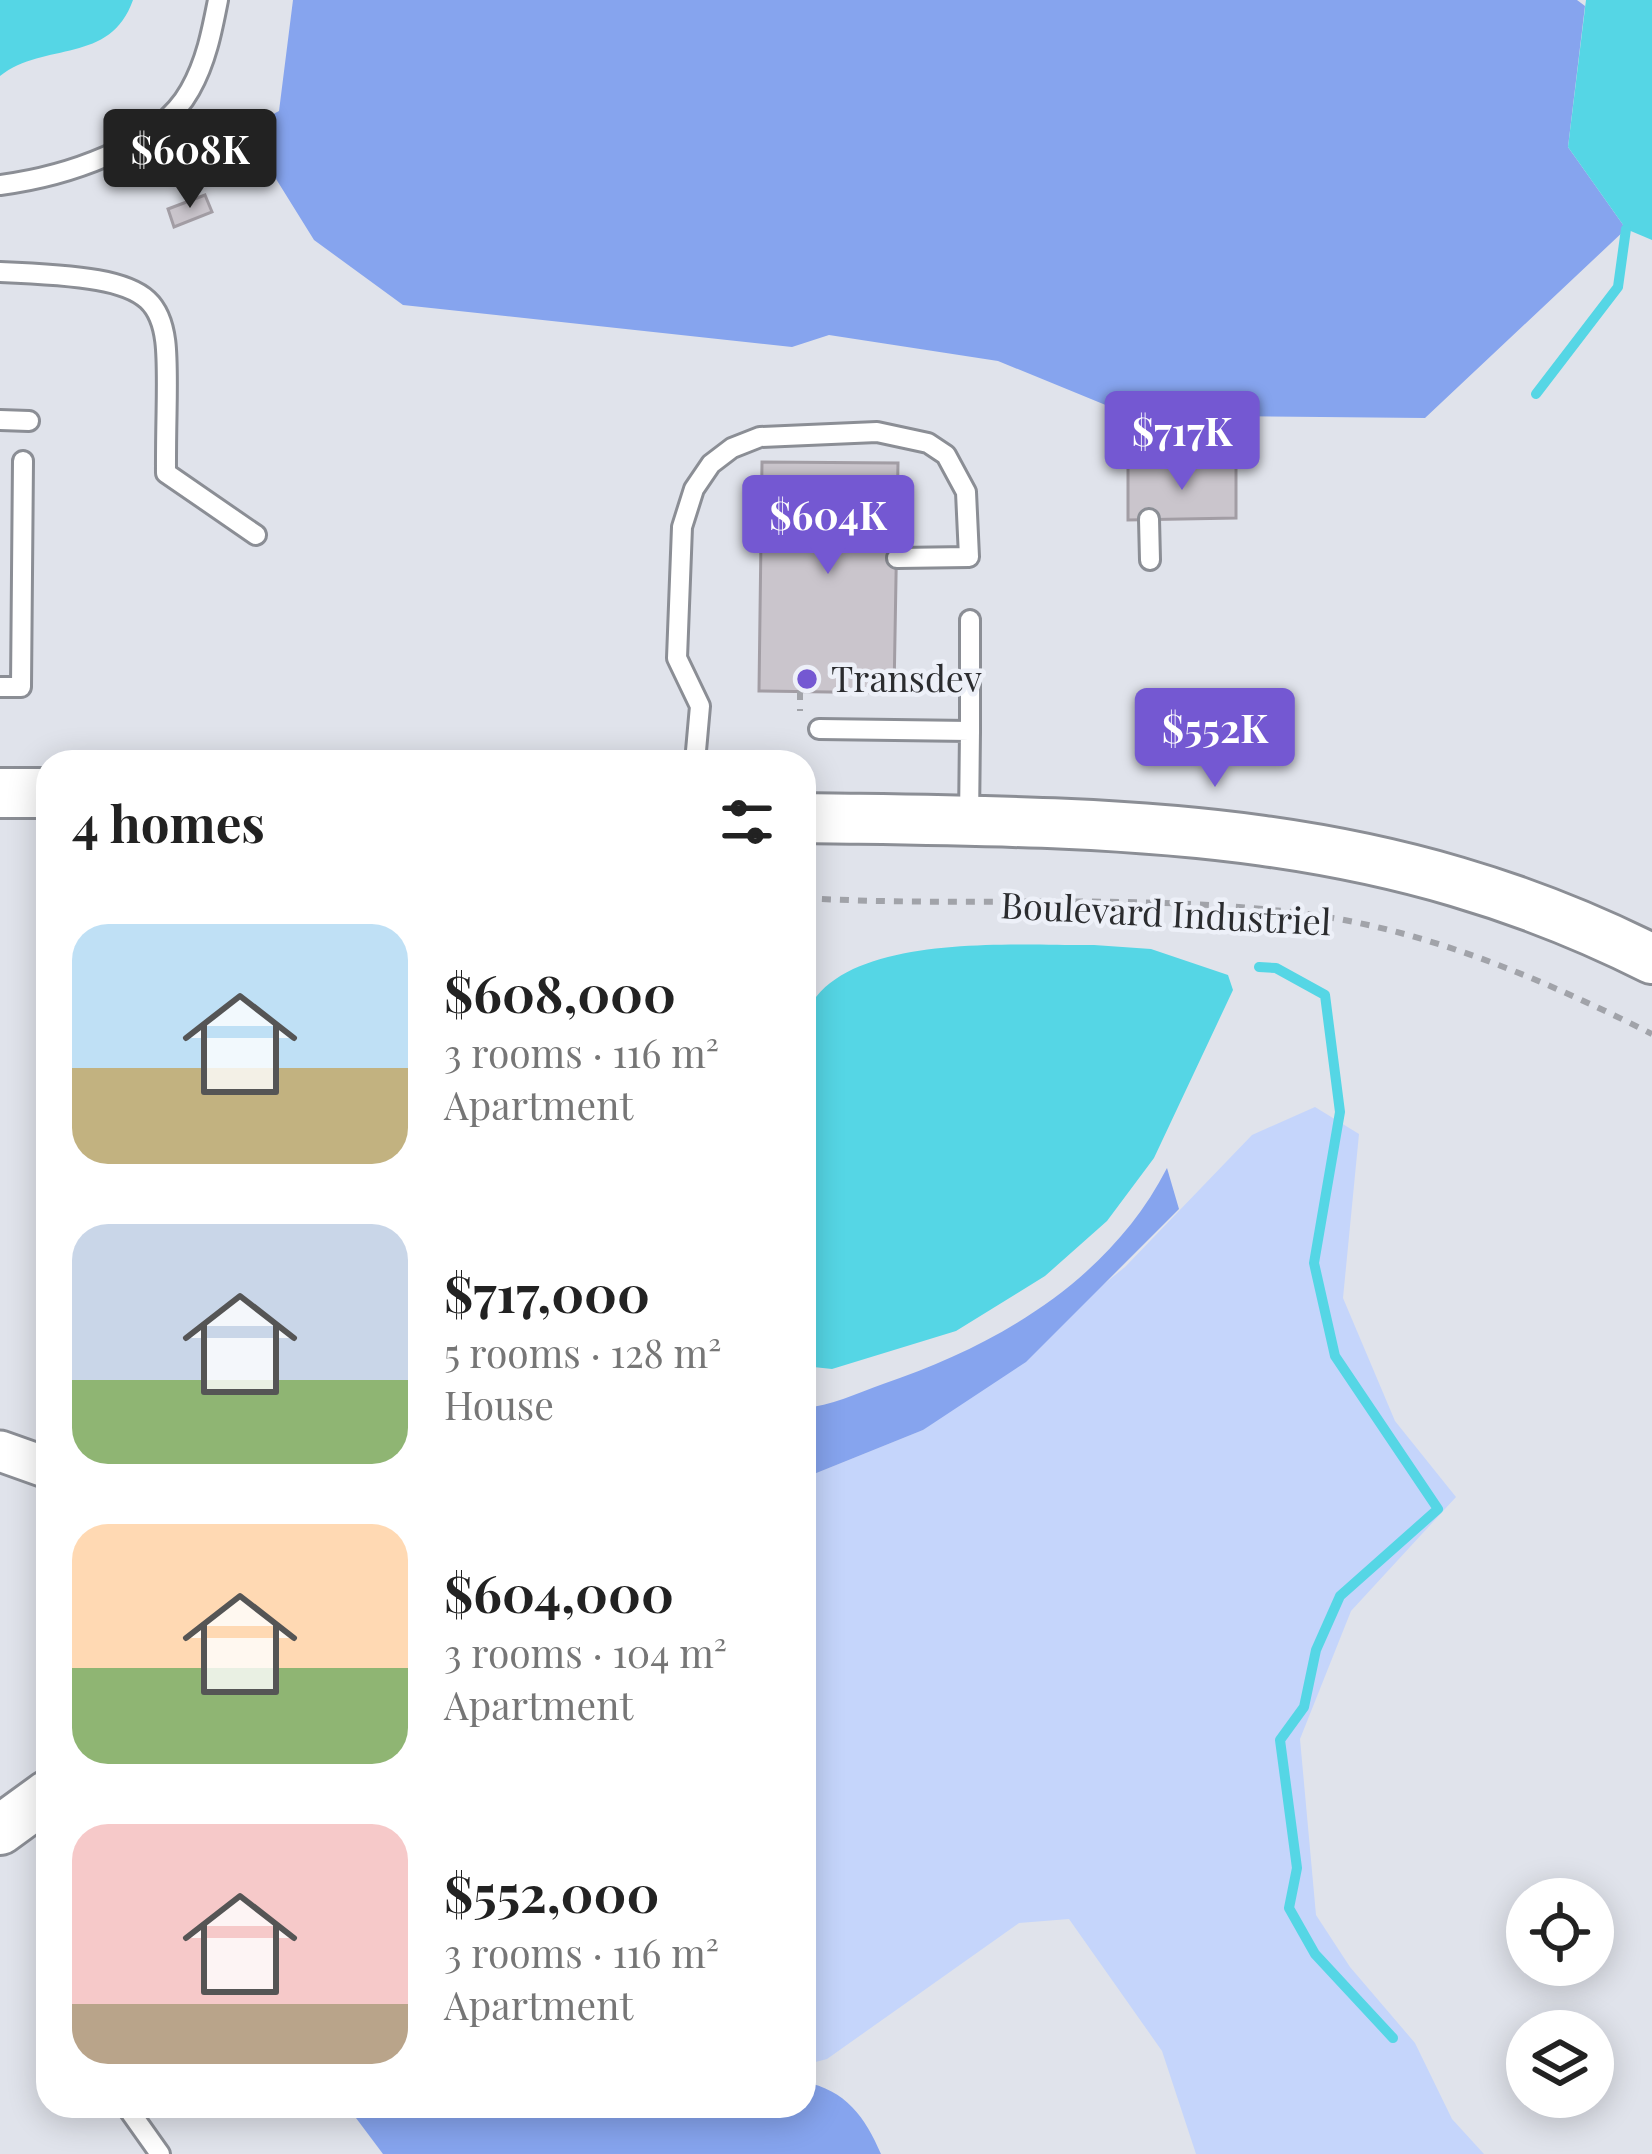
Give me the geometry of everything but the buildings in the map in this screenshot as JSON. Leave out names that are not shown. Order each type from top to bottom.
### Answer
[{"type":"street","points":[[0,793],[36,793]]},
{"type":"street","name":"Boulevard Industriel","points":[[816,818],[1180,829],[1369,856],[1478,885],[1651,956]]},
{"type":"street","points":[[0,1451],[36,1464]]},
{"type":"street","points":[[0,1830],[36,1804]]},
{"type":"lane","points":[[0,185],[79,165],[168,116],[188,95],[199,73],[218,0]]},
{"type":"lane","points":[[0,272],[114,279],[150,298],[165,322],[166,473],[256,535]]},
{"type":"lane","points":[[0,420],[28,421]]},
{"type":"lane","points":[[696,750],[700,706],[677,658],[682,537],[694,490],[711,464],[760,437],[877,432],[928,443],[946,455],[966,492],[969,557],[897,558]]},
{"type":"lane","points":[[0,687],[21,687],[23,461]]},
{"type":"lane","points":[[1150,519],[1150,560]]},
{"type":"lane","points":[[969,821],[970,620]]},
{"type":"lane","points":[[819,729],[970,730]]},
{"type":"lane","points":[[134,2118],[160,2154]]},
{"type":"path","name":"Boulevard Industriel","points":[[816,898],[1307,914],[1420,940],[1501,967],[1652,1034]]},
{"type":"shaded area","points":[[0,0],[133,0],[109,34],[18,65],[0,76]]},
{"type":"shaded area","points":[[293,0],[1577,0],[1585,6],[1568,147],[1626,229],[1425,418],[1130,415],[998,361],[829,335],[792,347],[403,305],[314,240],[245,129],[279,111]]},
{"type":"shaded area","points":[[1586,0],[1652,0],[1652,240],[1626,229],[1568,147]]},
{"type":"shaded area","points":[[976,945],[1151,949],[1228,975],[1233,990],[1154,1158],[1107,1221],[1045,1276],[956,1331],[832,1369],[816,1367],[816,1000],[850,970],[888,957]]},
{"type":"shaded area","points":[[1315,1107],[1359,1134],[1343,1298],[1395,1421],[1456,1497],[1351,1611],[1300,1739],[1316,1915],[1350,1967],[1415,2043],[1452,2119],[1484,2154],[1196,2154],[1162,2051],[1069,1919],[1019,1923],[827,2059],[816,2062],[816,1473],[923,1430],[1125,1267],[1252,1135]]},
{"type":"shaded area","points":[[1167,1168],[1179,1209],[1026,1362],[923,1430],[816,1473],[816,1406],[926,1368],[1009,1328],[1083,1275],[1143,1208]]},
{"type":"shaded area","points":[[816,2085],[852,2107],[881,2154],[383,2154],[356,2118],[816,2118]]},
{"type":"waterway","points":[[1536,394],[1618,287],[1626,229]]},
{"type":"waterway","points":[[1259,967],[1276,968],[1325,995],[1340,1112],[1314,1263],[1335,1356],[1438,1509],[1340,1596],[1316,1650],[1304,1707],[1280,1740],[1297,1868],[1289,1908],[1315,1954],[1393,2038]]},
{"type":"place","name":"Transdev","points":[[807,679]]}]
